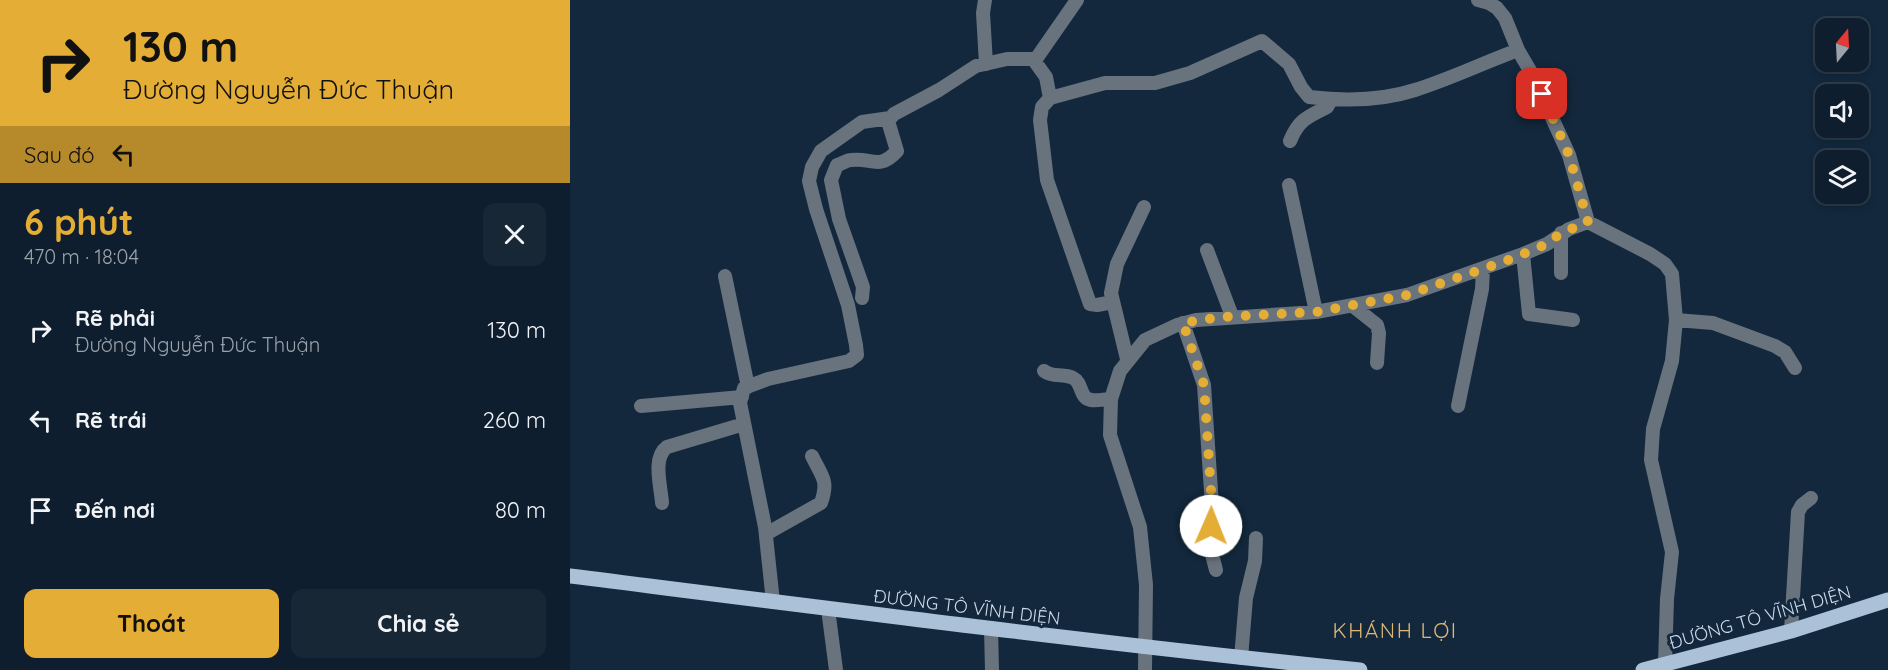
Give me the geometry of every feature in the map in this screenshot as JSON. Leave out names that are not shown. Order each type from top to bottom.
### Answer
[{"type":"main road","name":"ĐƯỜNG TÔ VĨNH DIỆN","points":[[570,576],[991,629],[1360,670]]},
{"type":"main road","name":"ĐƯỜNG TÔ VĨNH DIỆN","points":[[1643,670],[1791,631],[1888,600]]},
{"type":"street","points":[[986,0],[983,13],[986,64]]},
{"type":"street","points":[[641,406],[745,392],[768,379],[849,361],[857,355],[848,305],[809,181],[812,167],[821,151],[862,122],[890,118],[976,66],[1008,59],[1039,57],[1077,0]]},
{"type":"street","points":[[1478,0],[1490,3],[1505,18],[1569,155],[1588,222],[1665,264],[1672,274],[1676,320],[1672,361],[1653,429],[1651,460],[1672,552],[1667,599],[1665,664]]},
{"type":"street","points":[[1113,302],[1090,304],[1047,180],[1040,120],[1042,107],[1050,98],[1106,83],[1155,83],[1190,73],[1262,41],[1289,64],[1309,97],[1331,100],[1361,99],[1412,91],[1449,79],[1518,50]]},
{"type":"street","points":[[1033,59],[1046,77],[1050,98]]},
{"type":"street","points":[[1290,141],[1300,123],[1310,114],[1328,107],[1331,100]]},
{"type":"street","points":[[862,298],[863,287],[839,219],[831,180],[837,165],[851,159],[878,163],[890,159],[897,151],[888,121],[890,118]]},
{"type":"street","points":[[1288,185],[1316,312]]},
{"type":"street","points":[[1127,359],[1111,293],[1117,264],[1144,207]]},
{"type":"street","points":[[1145,670],[1146,585],[1140,527],[1110,435],[1111,399],[1120,371],[1127,359],[1145,340],[1183,323],[1196,320],[1316,312],[1407,295],[1523,254],[1547,244],[1561,233],[1588,222]]},
{"type":"street","points":[[1561,233],[1561,273]]},
{"type":"street","points":[[1207,250],[1232,316]]},
{"type":"street","points":[[1523,254],[1530,314],[1573,320]]},
{"type":"street","points":[[1458,406],[1482,289],[1483,269]]},
{"type":"street","points":[[725,276],[745,392],[740,403],[765,534],[773,602]]},
{"type":"street","points":[[1353,306],[1377,325],[1379,333],[1377,363]]},
{"type":"street","points":[[1676,320],[1713,323],[1775,346],[1785,352],[1795,368]]},
{"type":"street","points":[[1183,323],[1204,385],[1212,506],[1210,547],[1216,570]]},
{"type":"street","points":[[1044,370],[1050,375],[1074,378],[1087,399],[1111,399]]},
{"type":"street","points":[[663,503],[658,461],[662,451],[667,447],[744,424]]},
{"type":"street","points":[[765,534],[821,503],[826,488],[812,456]]},
{"type":"street","points":[[1791,631],[1798,512],[1802,505],[1811,498]]},
{"type":"street","points":[[1241,657],[1246,598],[1255,561],[1256,538]]},
{"type":"street","points":[[828,609],[836,670]]},
{"type":"street","points":[[991,629],[992,670]]},
{"type":"district","name":"KHÁNH LỢI","points":[[1395,630]]},
{"type":"route","points":[[1211,526],[1212,506],[1204,385],[1183,323],[1221,317],[1316,312],[1407,295],[1506,261],[1547,244],[1561,233],[1588,222],[1569,155],[1542,94]]}]
